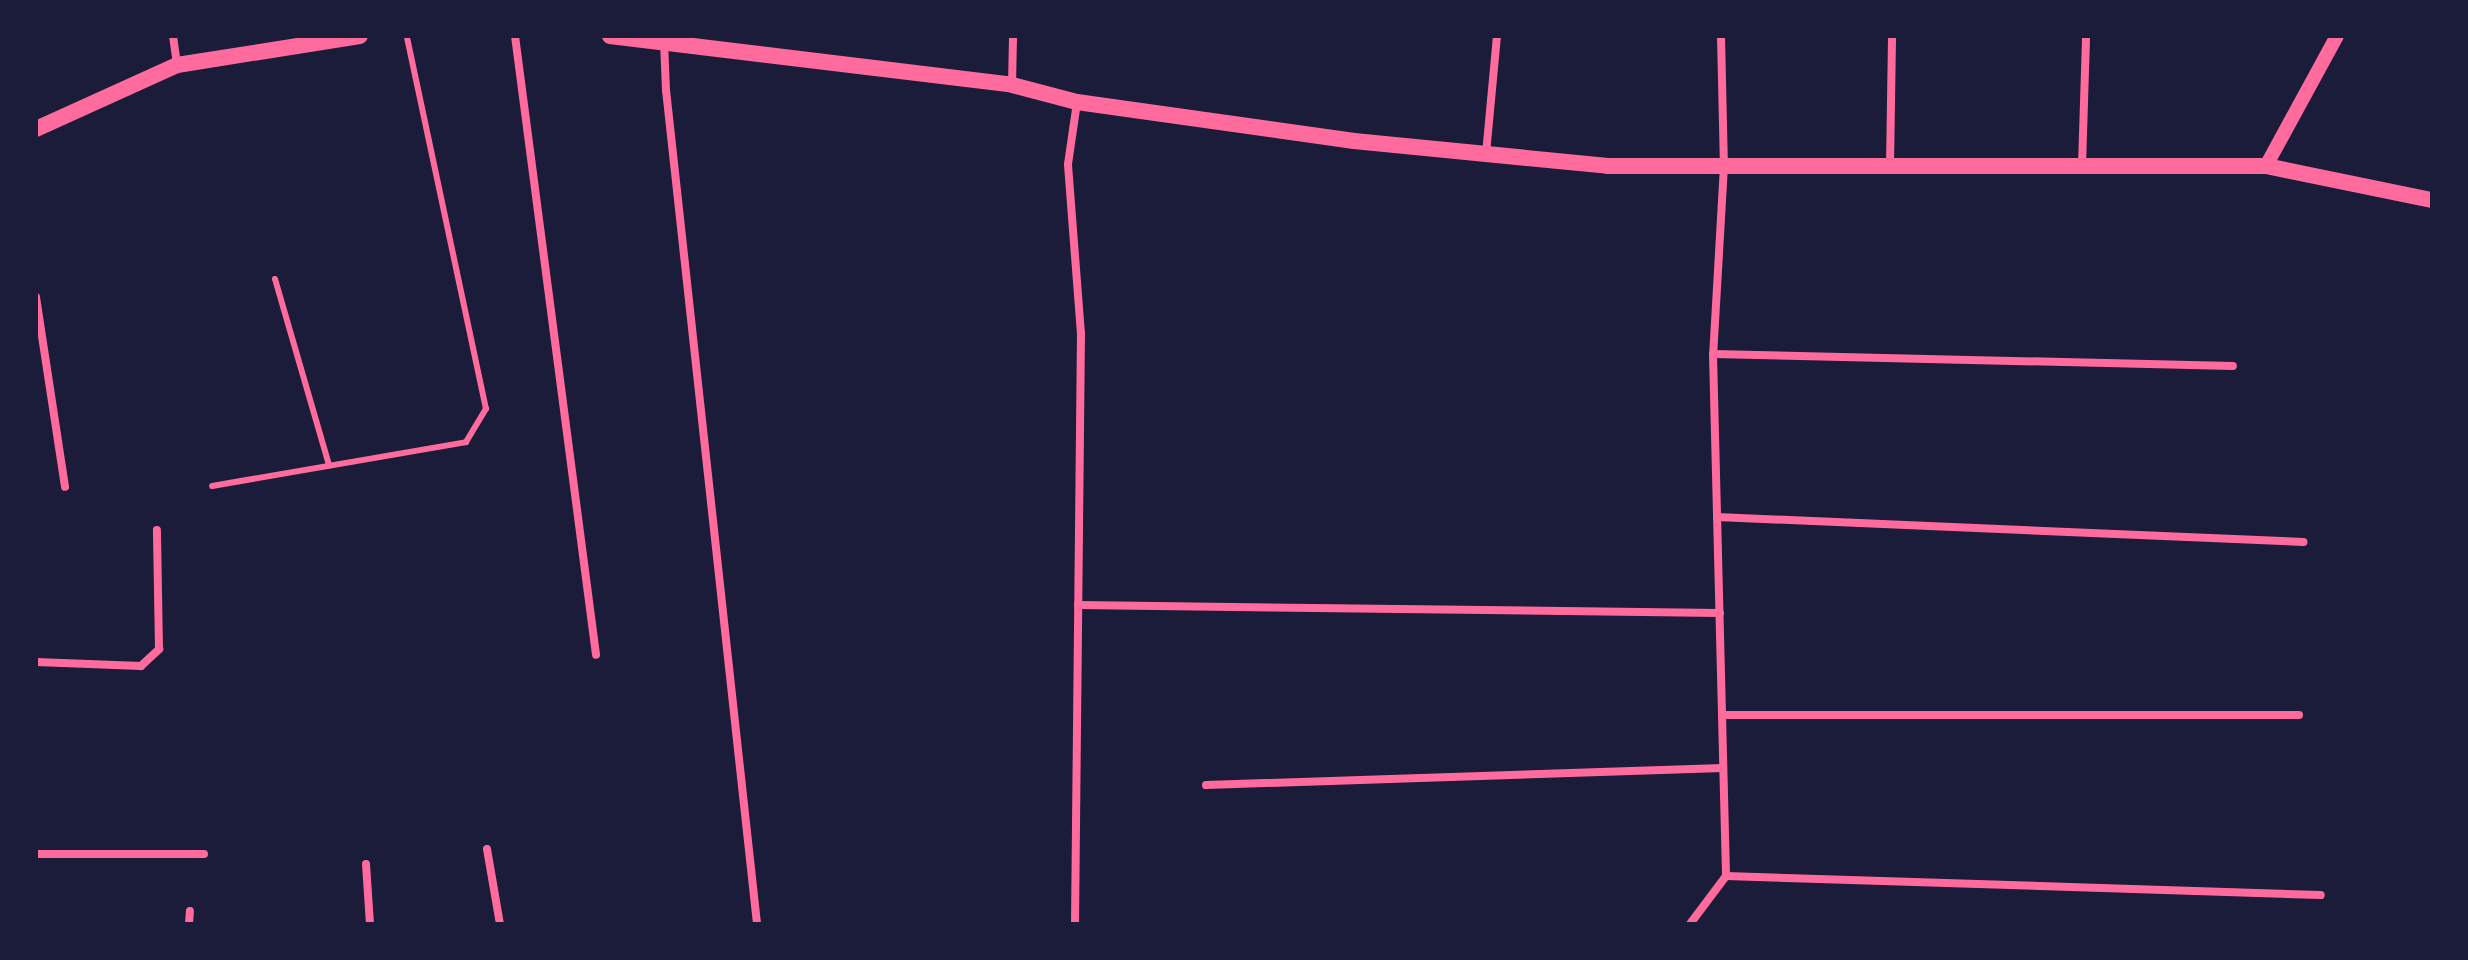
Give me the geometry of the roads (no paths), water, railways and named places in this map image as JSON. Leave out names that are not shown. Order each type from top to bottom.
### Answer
[{"type":"main road","points":[[36,129],[177,65],[360,36]]},
{"type":"main road","points":[[610,36],[664,38],[1012,85],[1077,102],[1354,141],[1608,166],[2266,166],[2432,200]]},
{"type":"street","points":[[173,36],[177,65]]},
{"type":"street","points":[[515,36],[596,655]]},
{"type":"street","points":[[1012,85],[1013,36]]},
{"type":"street","points":[[1486,154],[1497,36]]},
{"type":"street","points":[[1690,924],[1726,876],[1713,354],[1724,166],[1721,36]]},
{"type":"street","points":[[1890,166],[1892,36]]},
{"type":"street","points":[[2082,166],[2086,36]]},
{"type":"street","points":[[2266,166],[2337,36]]},
{"type":"street","points":[[664,38],[667,106],[757,924]]},
{"type":"street","points":[[1075,924],[1081,334],[1068,164],[1077,102]]},
{"type":"street","points":[[36,297],[65,487]]},
{"type":"street","points":[[1713,354],[2233,366]]},
{"type":"street","points":[[1717,517],[2303,542]]},
{"type":"street","points":[[36,662],[141,666],[159,649],[157,530]]},
{"type":"street","points":[[1078,605],[1720,613]]},
{"type":"street","points":[[1722,715],[2299,715]]},
{"type":"street","points":[[1206,785],[1723,768]]},
{"type":"street","points":[[487,849],[500,924]]},
{"type":"street","points":[[36,854],[204,854]]},
{"type":"street","points":[[366,864],[370,924]]},
{"type":"street","points":[[1726,876],[2321,895]]},
{"type":"street","points":[[189,924],[190,911]]},
{"type":"lane","points":[[212,486],[466,442],[486,409],[407,36]]},
{"type":"lane","points":[[275,279],[329,465]]}]
